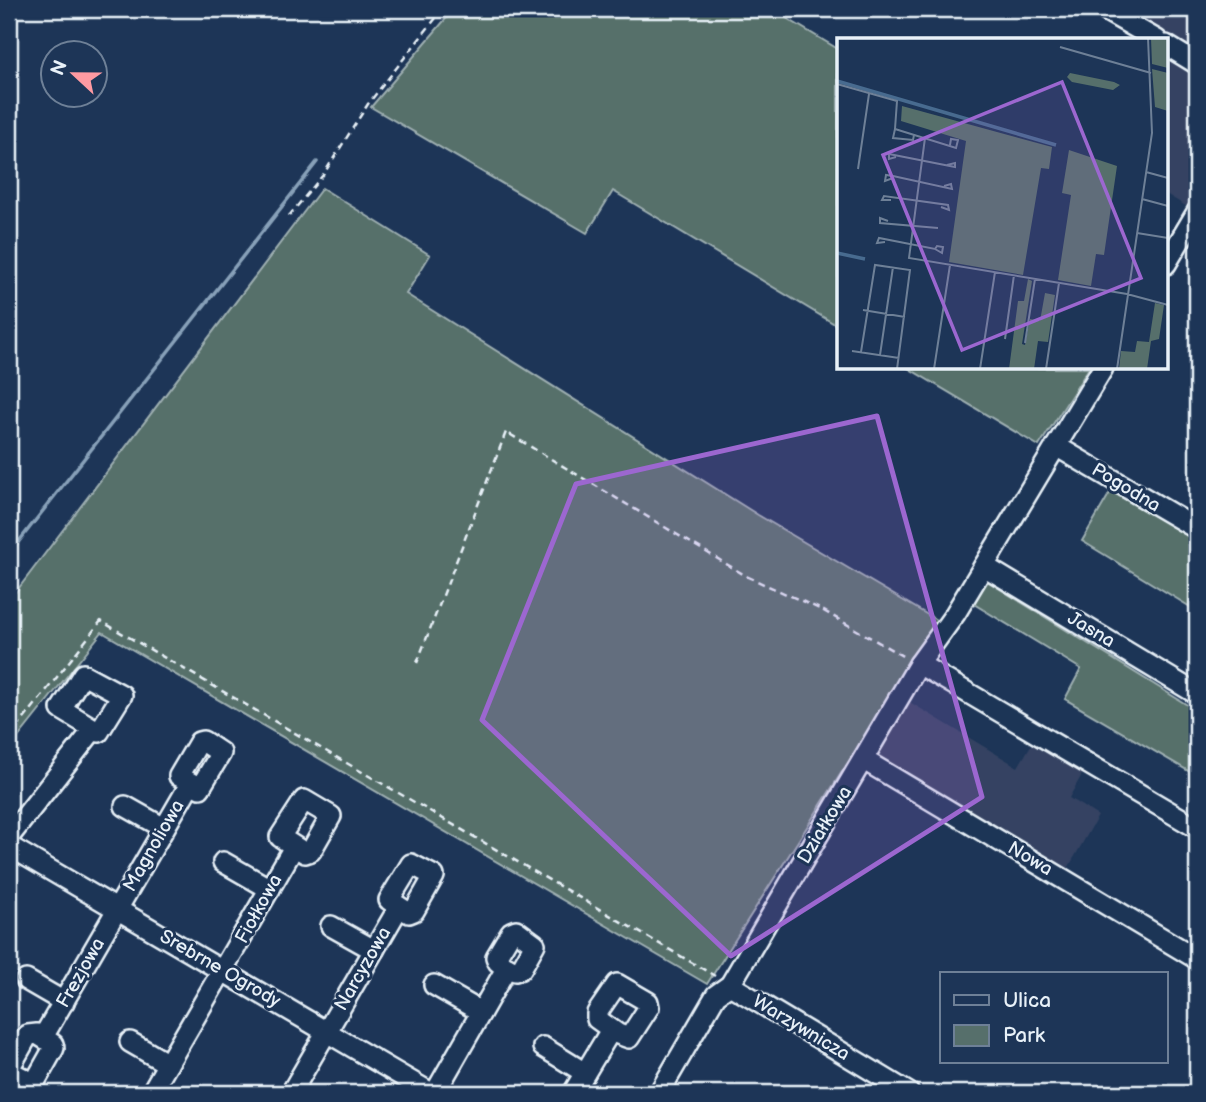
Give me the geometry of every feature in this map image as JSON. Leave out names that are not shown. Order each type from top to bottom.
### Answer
[{"type":"street","points":[[1104,9],[1154,38]]},
{"type":"street","points":[[1168,46],[1197,64]]},
{"type":"street","points":[[1168,261],[1197,212]]},
{"type":"street","name":"Działkowa","points":[[730,985],[919,664],[955,614],[1102,369]]},
{"type":"street","name":"Pogodna","points":[[1056,446],[1197,529]]},
{"type":"street","name":"Jasna","points":[[984,566],[1197,694]]},
{"type":"street","points":[[919,664],[1197,828]]},
{"type":"street","points":[[9,837],[93,730]]},
{"type":"street","name":"Nowa","points":[[864,760],[1197,959]]},
{"type":"street","name":"Magnoliowa","points":[[117,908],[190,784]]},
{"type":"street","points":[[125,806],[164,828]]},
{"type":"street","name":"Srebrne Ogrody","points":[[9,846],[433,1093]]},
{"type":"street","name":"Fiołkowa","points":[[151,1093],[224,972],[294,847]]},
{"type":"street","points":[[223,862],[270,889]]},
{"type":"street","name":"Narcyzowa","points":[[291,1093],[398,907]]},
{"type":"street","name":"Frezjowa","points":[[44,1037],[117,908]]},
{"type":"street","points":[[331,926],[374,950]]},
{"type":"street","points":[[433,1093],[507,967]]},
{"type":"street","points":[[26,980],[64,1002]]},
{"type":"street","points":[[434,985],[481,1012]]},
{"type":"street","points":[[659,1093],[716,995],[730,985]]},
{"type":"street","name":"Warzywnicza","points":[[730,985],[909,1093]]},
{"type":"street","points":[[573,1093],[611,1030]]},
{"type":"street","points":[[130,1042],[168,1064]]},
{"type":"street","points":[[543,1047],[586,1073]]},
{"type":"path","points":[[289,216],[323,175],[368,104],[443,9]]},
{"type":"path","points":[[417,663],[506,432],[748,577],[822,610],[919,664]]},
{"type":"path","points":[[9,738],[101,621],[730,985]]},
{"type":"highlighted area","points":[[877,416],[982,797],[731,956],[482,720],[576,484]]},
{"type":"shaded area","points":[[1125,9],[1197,9],[1197,52]]},
{"type":"shaded area","points":[[1168,57],[1197,74],[1197,194],[1189,208],[1168,195]]},
{"type":"shaded area","points":[[908,701],[1018,767],[1034,740],[1085,769],[1069,798],[1098,816],[1067,870],[882,762],[879,752]]},
{"type":"green space","points":[[454,9],[771,9],[837,48],[837,325],[613,191],[587,233],[371,107]]},
{"type":"green space","points":[[322,188],[430,255],[406,294],[758,515],[938,621],[707,984],[102,632],[9,749],[9,601]]},
{"type":"green space","points":[[910,369],[1088,369],[1039,446]]},
{"type":"green space","points":[[1111,491],[1197,541],[1197,611],[1082,541]]},
{"type":"green space","points":[[987,581],[1197,711],[1197,776],[1065,699],[1081,669],[969,601]]},
{"type":"waterway","points":[[9,554],[317,162]]}]
